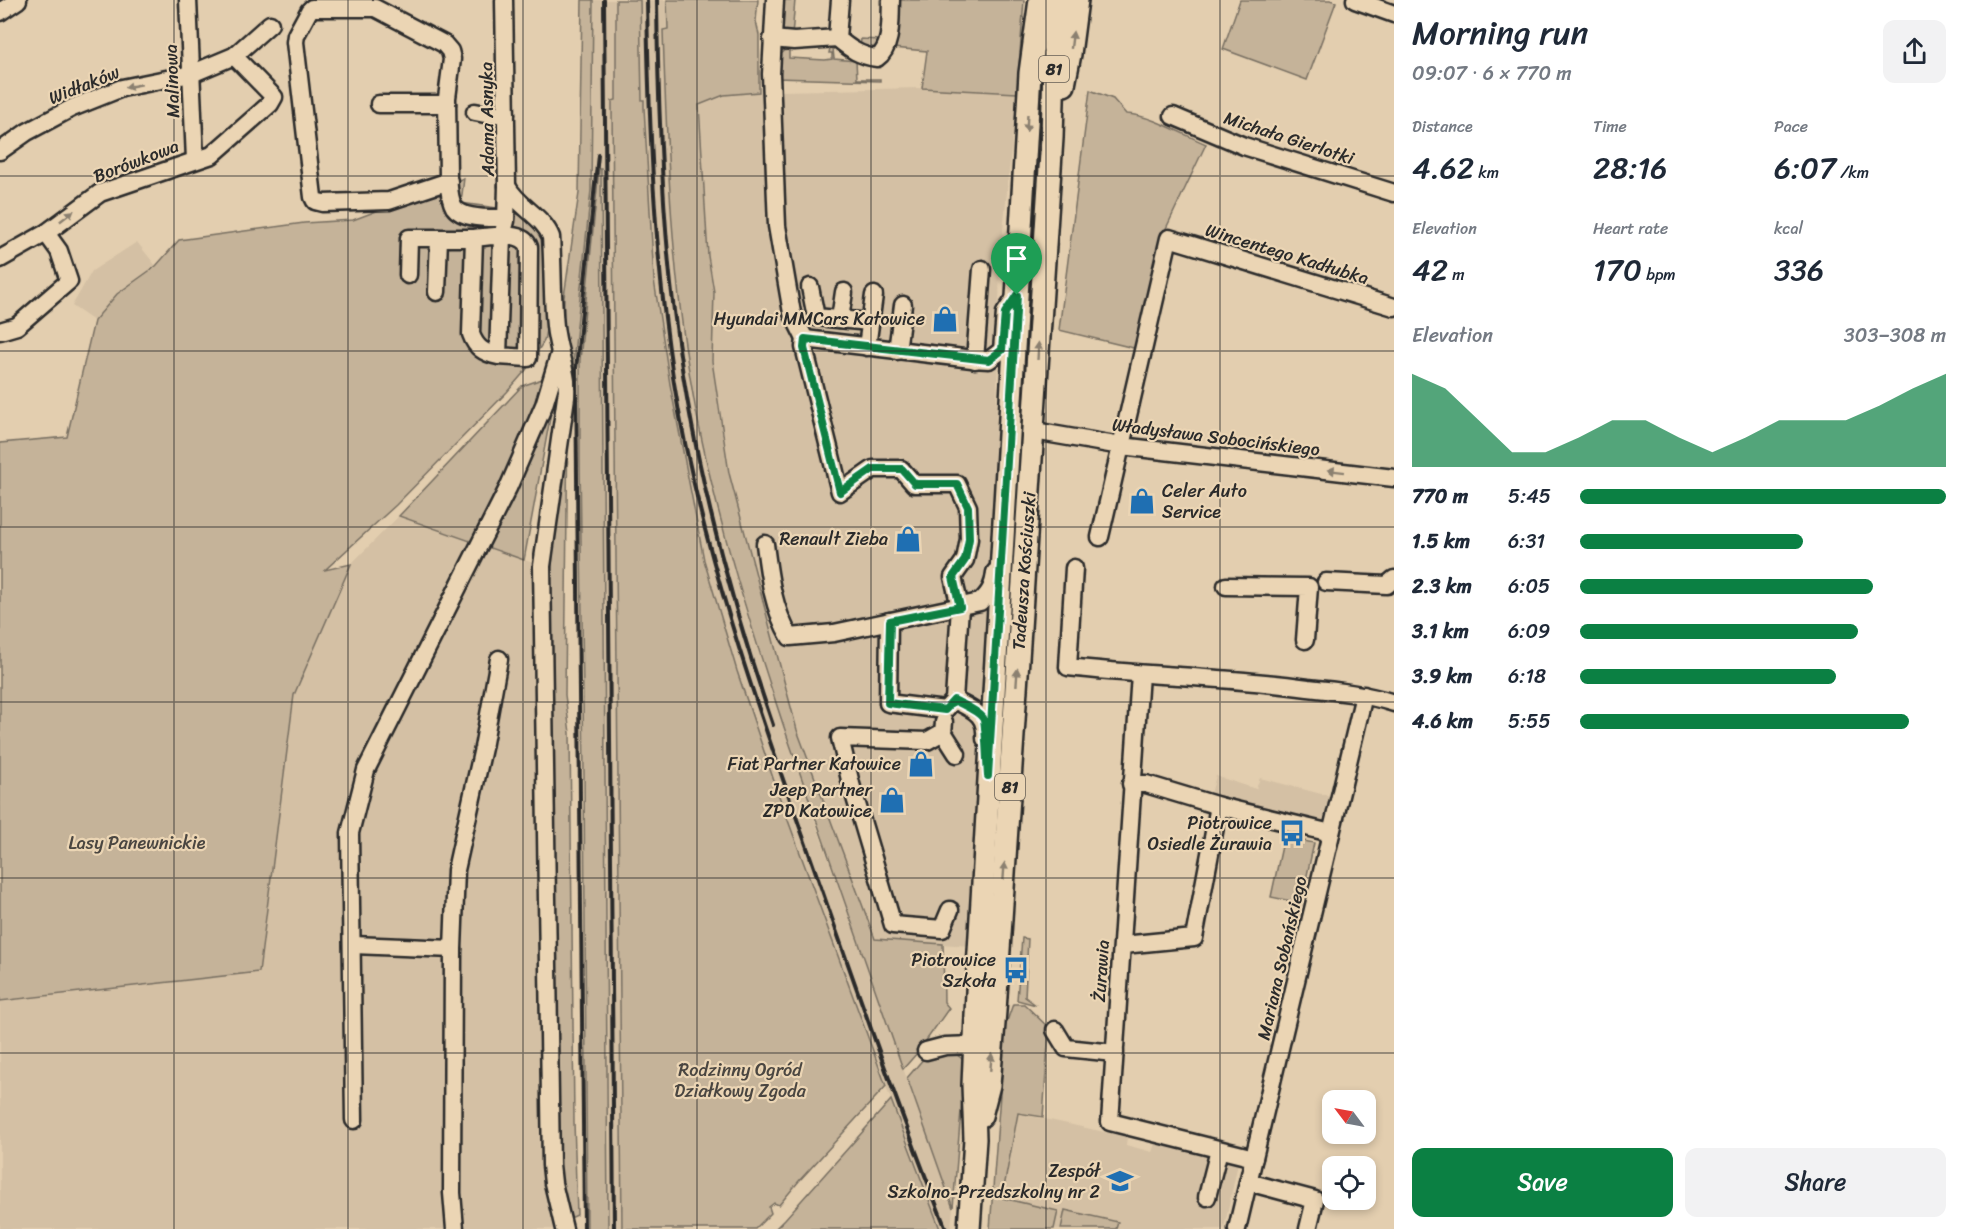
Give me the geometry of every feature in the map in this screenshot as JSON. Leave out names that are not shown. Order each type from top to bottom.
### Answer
[{"type":"main road","points":[[1030,0],[1030,73]]},
{"type":"main road","name":"Tadeusza Kościuszki","points":[[969,1229],[975,1140],[975,1044],[988,776],[1030,73],[1040,0]]},
{"type":"main road","name":"Tadeusza Kościuszki","points":[[975,1140],[989,1085],[992,1053],[1034,431],[1058,0]]},
{"type":"main road","points":[[1052,138],[1070,54],[1077,0]]},
{"type":"street","points":[[0,12],[18,0]]},
{"type":"street","name":"Malinowa","points":[[188,0],[195,160]]},
{"type":"street","name":"Adama Asnyka","points":[[504,0],[507,186],[512,196],[545,226],[551,237],[555,327],[559,355],[566,371],[567,390],[542,566],[551,1165],[564,1229]]},
{"type":"street","points":[[775,0],[772,39],[772,123],[777,226],[792,312],[805,339],[804,348],[840,492],[873,469],[902,469],[915,484],[957,484],[968,507],[969,539],[965,560],[953,577],[960,607],[950,705],[943,732],[927,741],[840,738],[892,925],[942,929],[950,910]]},
{"type":"street","points":[[837,38],[840,0]]},
{"type":"street","points":[[772,39],[794,41],[837,38],[852,52],[877,58],[881,55],[888,40],[891,0]]},
{"type":"street","points":[[1355,0],[1394,14]]},
{"type":"street","points":[[449,181],[389,201],[323,203],[315,201],[295,42],[296,35],[309,11],[312,9],[375,8],[444,44],[450,51],[452,59],[447,104],[449,181],[452,201],[458,211],[474,216],[506,218]]},
{"type":"street","name":"Widłaków","points":[[0,150],[72,108],[122,88],[190,74],[234,56],[270,24]]},
{"type":"street","name":"Borówkowa","points":[[0,259],[46,233],[100,194],[212,155],[270,104],[274,97],[234,56]]},
{"type":"street","points":[[379,104],[447,104]]},
{"type":"street","points":[[475,112],[506,114]]},
{"type":"street","name":"Michała Gierlotki","points":[[1173,116],[1244,146],[1394,193]]},
{"type":"street","points":[[498,356],[502,236],[506,218],[507,186]]},
{"type":"street","points":[[0,331],[17,326],[69,281],[59,251],[46,233]]},
{"type":"street","points":[[408,275],[409,237],[502,236],[522,237],[527,240],[529,247],[528,358],[498,356],[480,350],[474,343],[471,334],[474,238]]},
{"type":"street","points":[[437,292],[439,238]]},
{"type":"street","name":"Wincentego Kadłubka","points":[[1121,446],[1169,238],[1394,307]]},
{"type":"street","points":[[975,360],[982,268]]},
{"type":"street","points":[[810,287],[816,317],[870,322]]},
{"type":"street","points":[[840,319],[844,292]]},
{"type":"street","points":[[805,339],[989,360],[1002,350],[1005,313],[1017,295]]},
{"type":"street","points":[[867,347],[874,296]]},
{"type":"street","points":[[897,351],[903,305]]},
{"type":"street","points":[[354,1120],[350,833],[366,770],[508,488],[544,405],[559,355]]},
{"type":"street","name":"Władysława Sobocińskiego","points":[[1034,431],[1121,446],[1394,477]]},
{"type":"street","points":[[1100,537],[1121,446]]},
{"type":"street","points":[[765,544],[775,602],[790,637],[834,633],[980,602],[988,595],[994,581],[996,552],[1005,519]]},
{"type":"street","points":[[1074,568],[1068,667],[1259,681],[1364,695],[1394,703]]},
{"type":"street","points":[[1326,582],[1387,585],[1394,579]]},
{"type":"street","points":[[1226,586],[1309,587],[1305,640]]},
{"type":"street","points":[[890,621],[888,703],[950,705],[983,718],[986,727],[988,776]]},
{"type":"street","points":[[455,1229],[452,1193],[453,949],[456,870],[483,748],[499,659]]},
{"type":"street","name":"Żurawia","points":[[1140,674],[1110,1122],[1254,1158]]},
{"type":"street","name":"Mariana Sobańskiego","points":[[1237,1229],[1364,695]]},
{"type":"street","points":[[943,732],[957,754]]},
{"type":"street","points":[[1131,784],[1146,784],[1219,806],[1331,833]]},
{"type":"street","points":[[1123,945],[1194,938],[1219,806]]},
{"type":"street","points":[[353,945],[453,949]]},
{"type":"street","points":[[1056,1030],[1066,1048],[1115,1053]]},
{"type":"street","points":[[926,1051],[945,1046],[975,1044]]},
{"type":"street","points":[[1207,1197],[1219,1150]]},
{"type":"street","points":[[1248,1182],[1315,1200],[1308,1229]]},
{"type":"shaded area","points":[[593,0],[675,0],[665,108],[677,285],[697,415],[724,534],[748,619],[817,827],[953,1208],[951,1229],[940,1229],[841,968],[737,671],[704,560],[670,384],[654,280],[644,108],[612,108],[622,1229],[608,1229],[601,169],[597,190],[591,190]]},
{"type":"shaded area","points":[[922,88],[1017,93],[1000,261],[996,446],[971,946],[875,940],[797,730],[729,473],[712,361],[714,292],[708,256],[699,104],[724,95],[780,91]]},
{"type":"shaded area","points":[[137,242],[156,266],[117,294],[94,321],[72,306],[92,271]]},
{"type":"shaded area","points":[[399,516],[536,564],[565,1229],[0,1229],[0,1001],[259,972],[294,695],[351,564]]},
{"type":"shaded area","points":[[1216,776],[1256,789],[1260,778],[1329,796],[1322,823],[1210,797]]},
{"type":"shaded area","name":"Zespół Szkolno-Przedszkolny nr 2","points":[[1018,1113],[1127,1137],[1126,1145],[1152,1152],[1155,1143],[1238,1163],[1224,1229],[996,1229]]},
{"type":"green space","points":[[582,0],[593,0],[591,190],[572,374],[563,345],[564,297],[579,193]]},
{"type":"green space","name":"Rodzinny Ogród Działkowy Zgoda","points":[[616,0],[640,0],[642,100],[644,100],[654,280],[670,384],[704,560],[737,671],[779,796],[886,1086],[779,1205],[774,1203],[769,1207],[771,1213],[755,1229],[622,1229],[612,108],[612,101],[616,100]]},
{"type":"green space","points":[[667,0],[758,0],[756,21],[759,35],[759,92],[724,95],[699,105],[708,256],[714,292],[712,361],[729,473],[797,730],[875,939],[943,944],[944,1002],[949,1008],[903,1069],[760,654],[736,576],[705,456],[682,320],[672,224],[663,30],[668,29]]},
{"type":"green space","points":[[781,0],[795,0],[792,36],[784,39],[778,23]]},
{"type":"green space","points":[[880,0],[887,0],[886,26],[882,41],[877,46],[860,48],[861,39],[881,40],[883,4],[880,4]]},
{"type":"green space","points":[[898,0],[1024,0],[1017,93],[922,88],[927,51],[892,48]]},
{"type":"green space","points":[[1240,0],[1330,0],[1336,2],[1307,80],[1223,49]]},
{"type":"green space","points":[[789,47],[789,58],[825,60],[832,59],[832,53],[829,53],[830,48],[833,48],[834,59],[856,61],[857,79],[880,79],[880,81],[776,78],[778,57]]},
{"type":"green space","points":[[1090,90],[1113,99],[1126,114],[1145,117],[1206,144],[1162,237],[1138,349],[1059,330]]},
{"type":"green space","points":[[599,169],[601,169],[608,1229],[587,1229],[580,360]]},
{"type":"green space","name":"Lasy Panewnickie","points":[[464,178],[461,203],[497,208],[536,220],[549,240],[549,314],[544,341],[526,370],[507,392],[396,505],[325,570],[351,564],[294,695],[259,972],[0,1001],[0,443],[67,437],[94,321],[117,294],[156,266],[179,240],[304,223],[353,220]]},
{"type":"green space","points":[[542,379],[557,380],[524,560],[399,516],[522,386]]},
{"type":"green space","points":[[568,413],[565,695],[570,733],[577,1215],[566,1220],[558,1184],[547,626],[558,494]]},
{"type":"green space","points":[[1284,837],[1314,843],[1301,903],[1271,897]]},
{"type":"green space","points":[[1022,938],[1028,939],[1025,997],[1036,1005],[1017,1000]]},
{"type":"green space","points":[[1013,1004],[1024,1004],[1049,1028],[1043,1117],[1018,1113],[1002,1198],[1058,1211],[1054,1229],[990,1229],[1005,1027]]},
{"type":"green space","points":[[957,1055],[965,1061],[953,1208],[907,1078],[925,1057]]},
{"type":"green space","points":[[891,1100],[940,1229],[775,1229],[785,1219]]},
{"type":"green space","points":[[1065,1210],[1118,1222],[1116,1229],[1061,1229]]},
{"type":"railway","points":[[604,0],[614,1229]]},
{"type":"railway","points":[[647,0],[651,142],[661,283],[673,377],[698,499],[730,619],[769,738],[876,1043],[946,1229]]},
{"type":"railway","points":[[657,0],[662,178],[678,341],[697,453],[723,563],[773,725]]},
{"type":"railway","points":[[584,1229],[576,369],[598,155]]},
{"type":"place","name":"Hyundai MMCars Katowice","points":[[945,319]]},
{"type":"place","name":"Celer Auto Service","points":[[1142,501]]},
{"type":"place","name":"Renault Zieba","points":[[908,539]]},
{"type":"place","name":"Fiat Partner Katowice","points":[[921,764]]},
{"type":"place","name":"Jeep Partner ZPD Katowice","points":[[892,800]]},
{"type":"place","name":"Piotrowice Osiedle Żurawia","points":[[1292,833]]},
{"type":"place","name":"Piotrowice Szkoła","points":[[1016,970]]},
{"type":"place","name":"Zespół Szkolno-Przedszkolny nr 2","points":[[1120,1181]]},
{"type":"route","points":[[1017,295],[988,776],[986,727],[983,718],[971,709],[954,700],[945,710],[888,703],[890,621],[960,607],[953,577],[965,560],[969,539],[968,507],[957,484],[915,484],[902,469],[873,469],[840,492],[804,348],[805,339],[989,360],[1002,350],[1005,313],[1017,295]]}]
